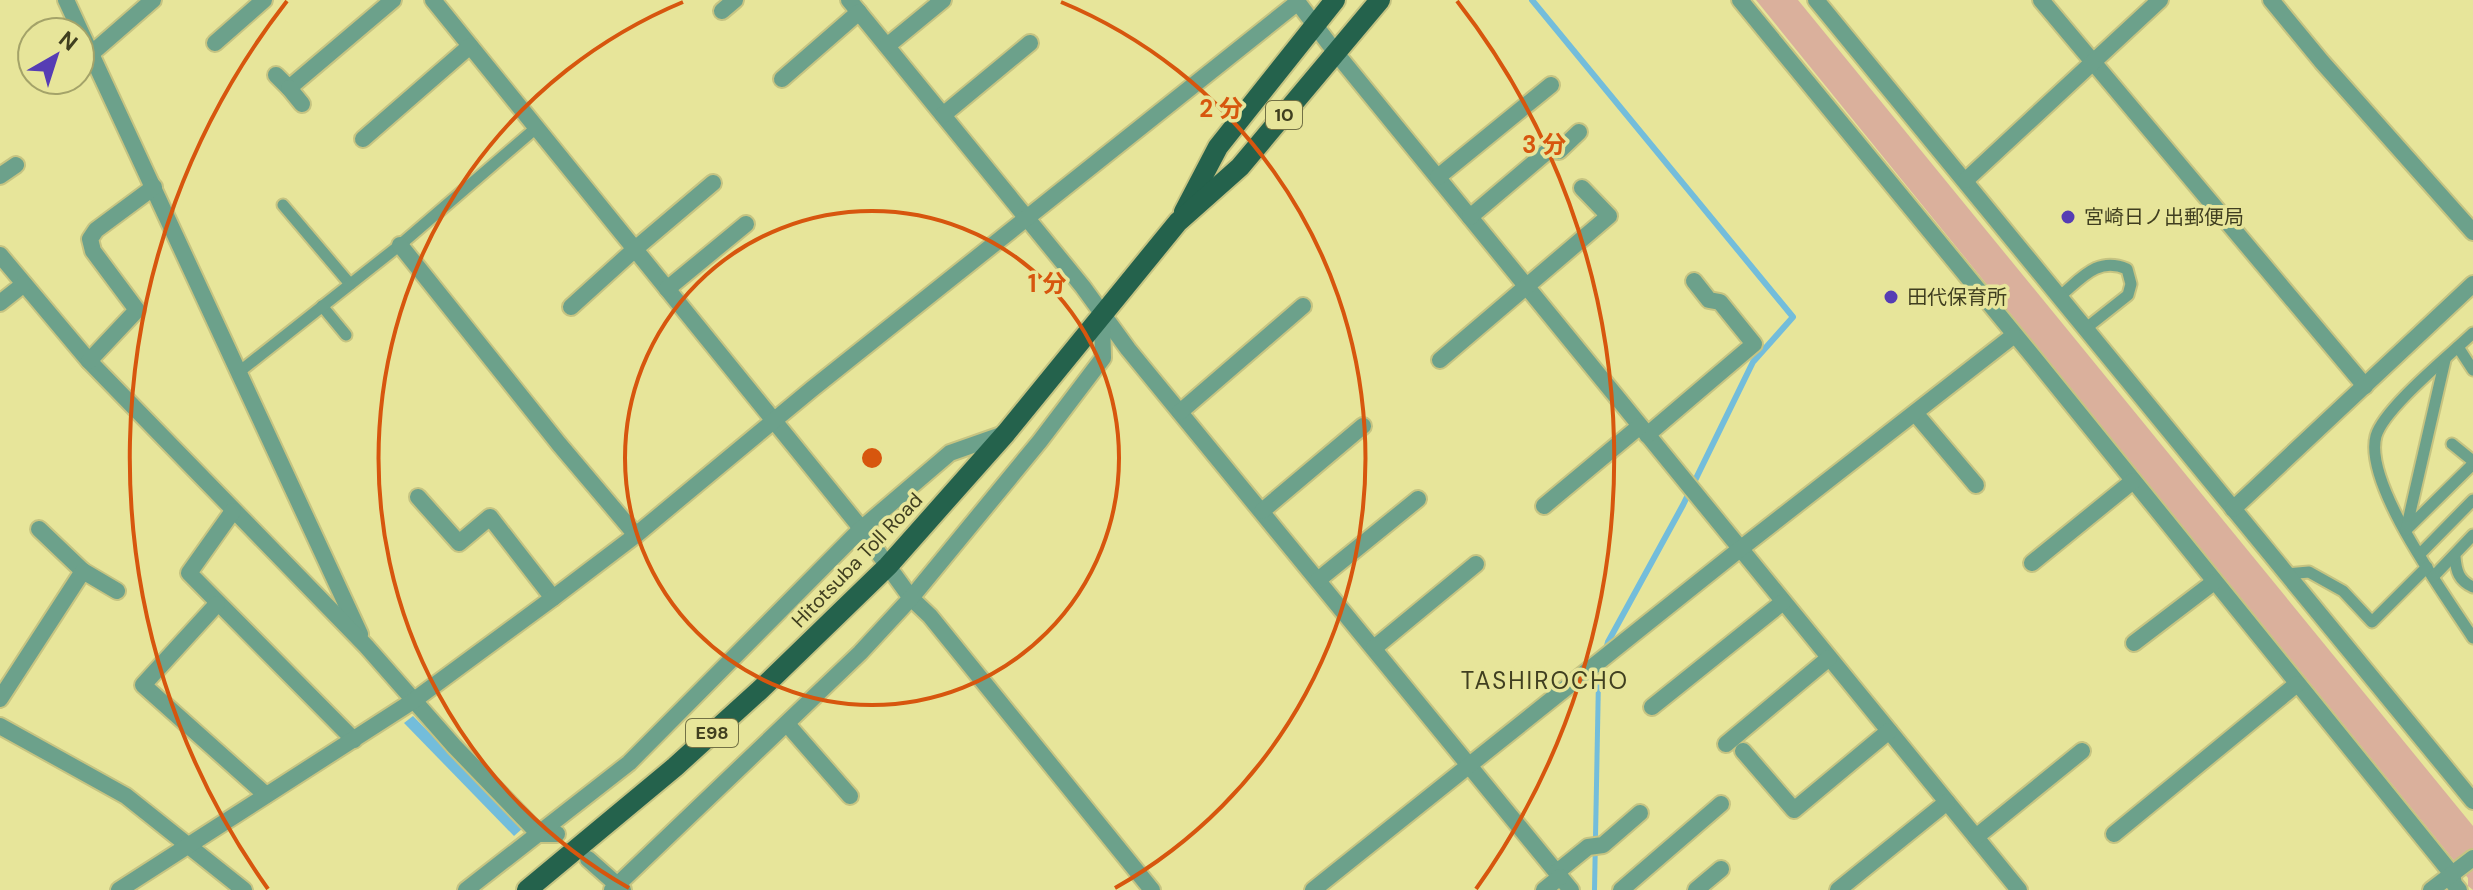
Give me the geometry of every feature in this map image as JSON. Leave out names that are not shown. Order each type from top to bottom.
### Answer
[{"type":"main road","name":"10","points":[[1178,222],[1218,147],[1335,0]]},
{"type":"main road","name":"10","points":[[1178,222],[1240,167],[1380,0]]},
{"type":"main road","name":"Hitotsuba Toll Road","points":[[527,890],[675,767],[888,566],[1006,433],[1178,222]]},
{"type":"street","points":[[96,50],[153,0]]},
{"type":"street","points":[[215,43],[264,0]]},
{"type":"street","points":[[289,88],[393,0]]},
{"type":"street","points":[[433,0],[861,529],[911,598],[930,616],[1152,890]]},
{"type":"street","points":[[887,46],[943,0]]},
{"type":"street","points":[[1740,0],[2452,874],[2459,890]]},
{"type":"street","points":[[1816,0],[2473,801]]},
{"type":"street","points":[[2041,0],[2365,386]]},
{"type":"street","points":[[1966,180],[2160,0]]},
{"type":"street","points":[[2271,0],[2473,232]]},
{"type":"street","points":[[119,890],[413,701],[553,598],[636,535],[1297,1],[1336,53],[2019,890]]},
{"type":"street","points":[[782,79],[854,6],[1083,287],[1102,317],[1563,880]]},
{"type":"street","points":[[943,115],[1030,43]]},
{"type":"street","points":[[363,139],[470,46]]},
{"type":"street","points":[[96,62],[366,646]]},
{"type":"street","points":[[276,75],[302,104]]},
{"type":"street","points":[[1438,177],[1551,85]]},
{"type":"street","points":[[1470,217],[1549,150],[1559,151],[1579,132]]},
{"type":"street","points":[[0,176],[16,165]]},
{"type":"street","points":[[571,307],[713,183]]},
{"type":"street","points":[[89,361],[137,310],[93,251],[90,239],[96,230],[154,187]]},
{"type":"street","points":[[1440,360],[1609,216],[1582,188]]},
{"type":"street","points":[[667,289],[746,224]]},
{"type":"street","points":[[400,245],[636,535]]},
{"type":"street","points":[[0,255],[89,361],[366,646],[413,701],[539,834],[557,834]]},
{"type":"street","points":[[1544,506],[1754,344],[1720,302],[1709,300],[1694,281]]},
{"type":"street","points":[[0,303],[24,284]]},
{"type":"street","points":[[2233,509],[2473,284]]},
{"type":"street","points":[[1180,412],[1303,306]]},
{"type":"street","points":[[588,859],[618,888],[860,653],[977,520],[1103,358],[1102,317]]},
{"type":"street","points":[[1313,890],[2013,336]]},
{"type":"street","points":[[1915,413],[1976,485]]},
{"type":"street","points":[[1262,511],[1363,426]]},
{"type":"street","points":[[466,890],[629,763],[861,529],[950,453],[1006,433]]},
{"type":"street","points":[[2032,563],[2133,481]]},
{"type":"street","points":[[418,497],[459,543],[490,517],[553,598]]},
{"type":"street","points":[[1318,580],[1418,499]]},
{"type":"street","points":[[233,511],[189,573],[354,740]]},
{"type":"street","points":[[39,529],[83,571],[117,591]]},
{"type":"street","points":[[1374,648],[1476,564]]},
{"type":"street","points":[[0,699],[83,571]]},
{"type":"street","points":[[2134,643],[2214,582]]},
{"type":"street","points":[[1652,707],[1783,602]]},
{"type":"street","points":[[217,604],[143,685],[266,795]]},
{"type":"street","points":[[1726,744],[1829,658]]},
{"type":"street","points":[[2114,834],[2297,684]]},
{"type":"street","points":[[787,724],[850,796]]},
{"type":"street","points":[[0,726],[126,796],[244,890]]},
{"type":"street","points":[[1743,751],[1794,810],[1889,731]]},
{"type":"street","points":[[1976,837],[2082,751]]},
{"type":"street","points":[[1838,890],[1947,802]]},
{"type":"street","points":[[1621,890],[1721,804]]},
{"type":"street","points":[[1544,890],[1563,880],[1588,847],[1603,845],[1640,813]]},
{"type":"street","points":[[2431,890],[2473,858]]},
{"type":"street","points":[[1696,890],[1721,869]]},
{"type":"lane","points":[[239,372],[400,245],[536,128]]},
{"type":"lane","points":[[283,205],[350,284]]},
{"type":"lane","points":[[2059,297],[2099,265],[2114,263],[2127,269],[2131,284],[2128,295],[2085,329]]},
{"type":"lane","points":[[322,306],[346,335]]},
{"type":"lane","points":[[2473,333],[2389,413],[2376,436],[2376,466],[2388,497],[2430,572],[2469,623],[2473,638]]},
{"type":"lane","points":[[2458,347],[2473,370]]},
{"type":"lane","points":[[2406,530],[2445,359]]},
{"type":"lane","points":[[2406,530],[2473,463],[2452,444]]},
{"type":"lane","points":[[2420,554],[2473,500]]},
{"type":"lane","points":[[2286,574],[2309,572],[2343,591],[2372,622],[2430,572],[2455,557],[2472,537]]},
{"type":"lane","points":[[2455,557],[2456,571],[2464,583],[2473,587]]},
{"type":"shaded area","points":[[1756,0],[1798,0],[2473,826],[2473,890],[2468,886],[2468,878]]},
{"type":"water","points":[[1596,679],[1601,679],[1597,890],[1592,890]]},
{"type":"water","points":[[413,716],[523,828],[514,836],[404,723]]},
{"type":"waterway","points":[[1532,0],[1793,317],[1753,362],[1683,505],[1606,649]]},
{"type":"place","name":"宮崎日ノ出郵便局","points":[[2068,217]]},
{"type":"place","name":"田代保育所","points":[[1891,297]]},
{"type":"district","name":"TASHIROCHO","points":[[1545,681]]}]
